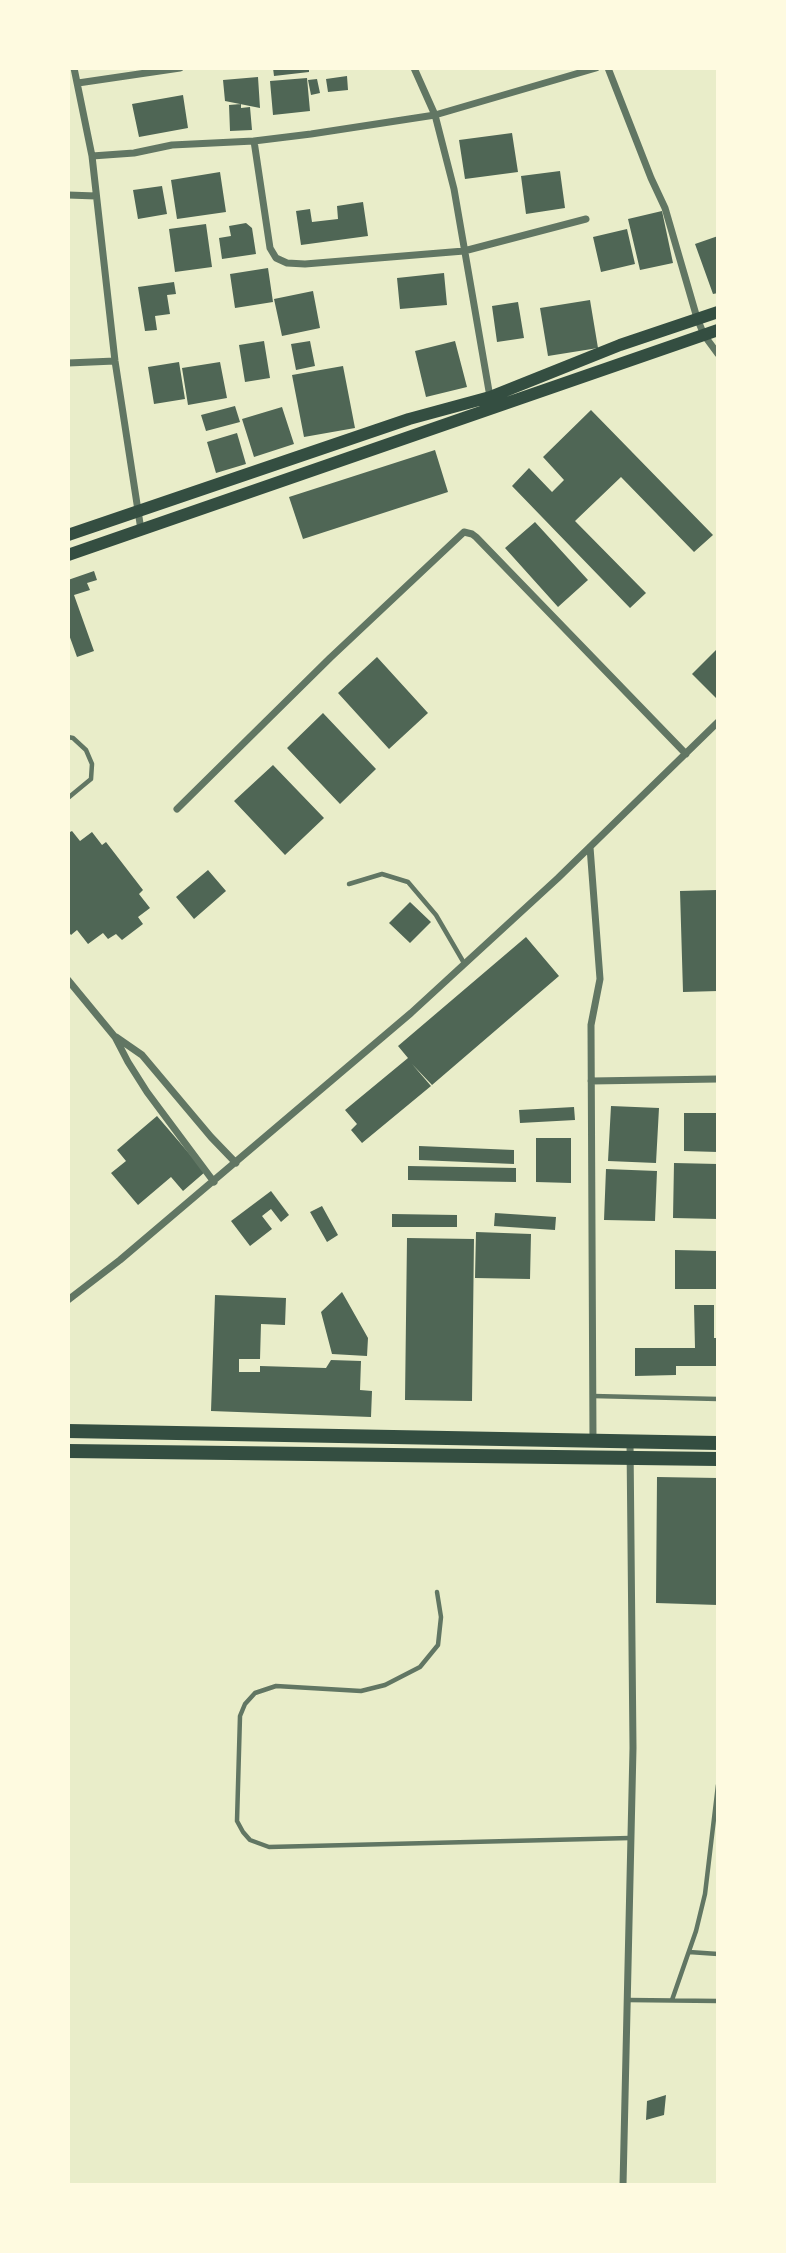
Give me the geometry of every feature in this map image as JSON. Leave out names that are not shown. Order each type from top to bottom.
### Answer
[{"type":"main road","points":[[68,535],[409,419],[490,397],[620,345],[718,312]]},
{"type":"main road","points":[[68,555],[718,330]]},
{"type":"main road","points":[[68,1431],[718,1443]]},
{"type":"main road","points":[[68,1451],[718,1459]]},
{"type":"street","points":[[74,68],[92,156],[114,361],[141,530]]},
{"type":"street","points":[[78,83],[180,68]]},
{"type":"street","points":[[414,68],[435,115],[454,189],[490,397]]},
{"type":"street","points":[[92,156],[134,153],[172,145],[254,141],[435,115],[596,68]]},
{"type":"street","points":[[608,68],[665,208],[697,318],[704,335],[718,354]]},
{"type":"street","points":[[254,141],[270,248],[276,258],[296,264],[464,251],[586,219]]},
{"type":"street","points":[[68,195],[96,196]]},
{"type":"street","points":[[68,363],[114,361]]},
{"type":"street","points":[[177,809],[464,532],[476,537],[686,754]]},
{"type":"street","points":[[68,1300],[214,1182],[411,1013],[590,847],[718,722]]},
{"type":"street","points":[[590,847],[600,979],[591,1025],[593,1440]]},
{"type":"street","points":[[68,980],[115,1037],[147,1092],[214,1182]]},
{"type":"street","points":[[115,1037],[142,1055],[236,1163]]},
{"type":"street","points":[[591,1081],[718,1079]]},
{"type":"street","points":[[623,2185],[633,1748],[630,1442]]},
{"type":"lane","points":[[68,737],[73,738],[86,750],[92,764],[90,779],[68,799]]},
{"type":"lane","points":[[349,884],[382,874],[408,882],[436,915],[464,964]]},
{"type":"lane","points":[[593,1396],[718,1399]]},
{"type":"lane","points":[[437,1592],[441,1617],[438,1644],[420,1667],[386,1685],[362,1691],[276,1686],[255,1693],[245,1704],[240,1716],[237,1821],[243,1832],[250,1840],[269,1847],[631,1838]]},
{"type":"lane","points":[[672,2000],[696,1931],[705,1894],[718,1785]]},
{"type":"lane","points":[[689,1952],[718,1954]]},
{"type":"lane","points":[[628,2000],[718,2001]]},
{"type":"building","points":[[273,68],[309,68],[309,72],[274,76]]},
{"type":"building","points":[[347,76],[348,90],[328,92],[326,79]]},
{"type":"building","points":[[258,77],[260,108],[225,101],[223,80]]},
{"type":"building","points":[[307,78],[310,111],[273,115],[270,81]]},
{"type":"building","points":[[317,79],[320,93],[311,95],[308,80]]},
{"type":"building","points":[[183,95],[188,128],[139,137],[132,104]]},
{"type":"building","points":[[241,104],[241,108],[250,107],[252,130],[230,131],[229,105]]},
{"type":"building","points":[[512,133],[518,172],[465,179],[459,140]]},
{"type":"building","points":[[560,171],[565,208],[526,214],[521,176]]},
{"type":"building","points":[[220,172],[226,212],[177,219],[171,180]]},
{"type":"building","points":[[162,186],[167,214],[138,219],[133,190]]},
{"type":"building","points":[[363,202],[368,236],[301,245],[296,211],[310,209],[312,222],[338,219],[337,206]]},
{"type":"building","points":[[662,211],[673,263],[640,270],[628,219]]},
{"type":"building","points":[[246,223],[252,228],[256,254],[222,259],[219,238],[231,236],[229,226]]},
{"type":"building","points":[[206,224],[212,267],[175,272],[169,229]]},
{"type":"building","points":[[627,229],[635,264],[601,272],[593,237]]},
{"type":"building","points":[[718,236],[718,293],[713,294],[695,244]]},
{"type":"building","points":[[268,268],[273,302],[235,308],[230,274]]},
{"type":"building","points":[[444,273],[447,305],[400,309],[397,278]]},
{"type":"building","points":[[174,282],[176,294],[167,295],[170,314],[155,316],[157,330],[145,331],[138,287]]},
{"type":"building","points":[[313,291],[320,328],[282,336],[274,299]]},
{"type":"building","points":[[590,300],[598,348],[548,356],[540,308]]},
{"type":"building","points":[[518,302],[524,338],[497,342],[492,306]]},
{"type":"building","points":[[264,341],[270,378],[245,382],[239,345]]},
{"type":"building","points":[[310,341],[315,366],[296,370],[291,344]]},
{"type":"building","points":[[455,341],[467,387],[426,397],[415,351]]},
{"type":"building","points":[[179,362],[185,399],[154,404],[148,367]]},
{"type":"building","points":[[220,362],[227,398],[188,405],[182,368]]},
{"type":"building","points":[[343,366],[355,428],[304,437],[292,375]]},
{"type":"building","points":[[235,406],[240,422],[206,431],[201,415]]},
{"type":"building","points":[[282,407],[294,444],[254,457],[242,419]]},
{"type":"building","points":[[591,410],[713,535],[694,552],[621,477],[575,521],[646,593],[630,608],[512,486],[529,468],[552,492],[564,480],[543,457]]},
{"type":"building","points":[[237,433],[246,464],[216,473],[207,442]]},
{"type":"building","points":[[435,450],[448,492],[303,539],[289,497]]},
{"type":"building","points":[[535,522],[588,580],[558,607],[505,548]]},
{"type":"building","points":[[94,571],[97,580],[87,583],[90,590],[74,595],[94,651],[77,657],[68,632],[68,580]]},
{"type":"building","points":[[718,648],[718,700],[692,674]]},
{"type":"building","points":[[377,657],[428,713],[389,749],[338,693]]},
{"type":"building","points":[[323,713],[376,769],[340,804],[287,748]]},
{"type":"building","points":[[273,765],[324,818],[285,855],[234,801]]},
{"type":"building","points":[[72,831],[80,841],[92,832],[102,845],[106,842],[143,890],[139,894],[150,908],[138,917],[143,924],[122,940],[116,934],[108,939],[103,933],[88,944],[77,930],[71,935],[68,931],[68,833]]},
{"type":"building","points":[[208,870],[226,891],[194,919],[176,897]]},
{"type":"building","points":[[718,890],[718,991],[683,992],[680,891]]},
{"type":"building","points":[[410,902],[431,922],[410,943],[389,923]]},
{"type":"building","points":[[526,937],[559,976],[432,1085],[412,1064],[431,1086],[362,1143],[351,1130],[357,1124],[345,1110],[408,1058],[398,1046]]},
{"type":"building","points":[[611,1106],[659,1108],[656,1163],[608,1161]]},
{"type":"building","points":[[574,1107],[575,1120],[520,1123],[519,1110]]},
{"type":"building","points":[[684,1113],[718,1113],[718,1152],[684,1151]]},
{"type":"building","points":[[157,1116],[205,1172],[183,1191],[171,1177],[138,1205],[111,1173],[126,1161],[117,1150]]},
{"type":"building","points":[[536,1138],[571,1138],[571,1183],[536,1182]]},
{"type":"building","points":[[419,1146],[514,1150],[514,1164],[419,1160]]},
{"type":"building","points":[[674,1163],[718,1164],[718,1219],[673,1218]]},
{"type":"building","points":[[408,1166],[516,1168],[516,1182],[408,1180]]},
{"type":"building","points":[[606,1169],[657,1171],[655,1221],[604,1220]]},
{"type":"building","points":[[271,1191],[289,1215],[281,1222],[271,1209],[262,1216],[272,1229],[250,1246],[231,1221]]},
{"type":"building","points":[[322,1206],[338,1235],[327,1242],[310,1212]]},
{"type":"building","points":[[495,1213],[556,1217],[555,1230],[494,1226]]},
{"type":"building","points":[[392,1214],[457,1215],[457,1227],[392,1227]]},
{"type":"building","points":[[476,1232],[531,1234],[530,1279],[475,1278]]},
{"type":"building","points":[[407,1238],[474,1239],[472,1401],[405,1400]]},
{"type":"building","points":[[675,1250],[718,1251],[718,1289],[675,1289]]},
{"type":"building","points":[[342,1292],[368,1338],[367,1356],[332,1354],[321,1312]]},
{"type":"building","points":[[215,1295],[286,1298],[285,1325],[261,1324],[260,1359],[239,1359],[239,1372],[260,1372],[260,1366],[326,1368],[331,1360],[361,1361],[360,1390],[372,1391],[371,1417],[211,1411]]},
{"type":"building","points":[[694,1305],[714,1305],[714,1338],[718,1338],[718,1366],[676,1366],[676,1375],[635,1376],[635,1348],[695,1348]]},
{"type":"building","points":[[657,1477],[718,1478],[718,1605],[656,1603]]},
{"type":"building","points":[[666,2095],[664,2115],[646,2120],[647,2101]]}]
